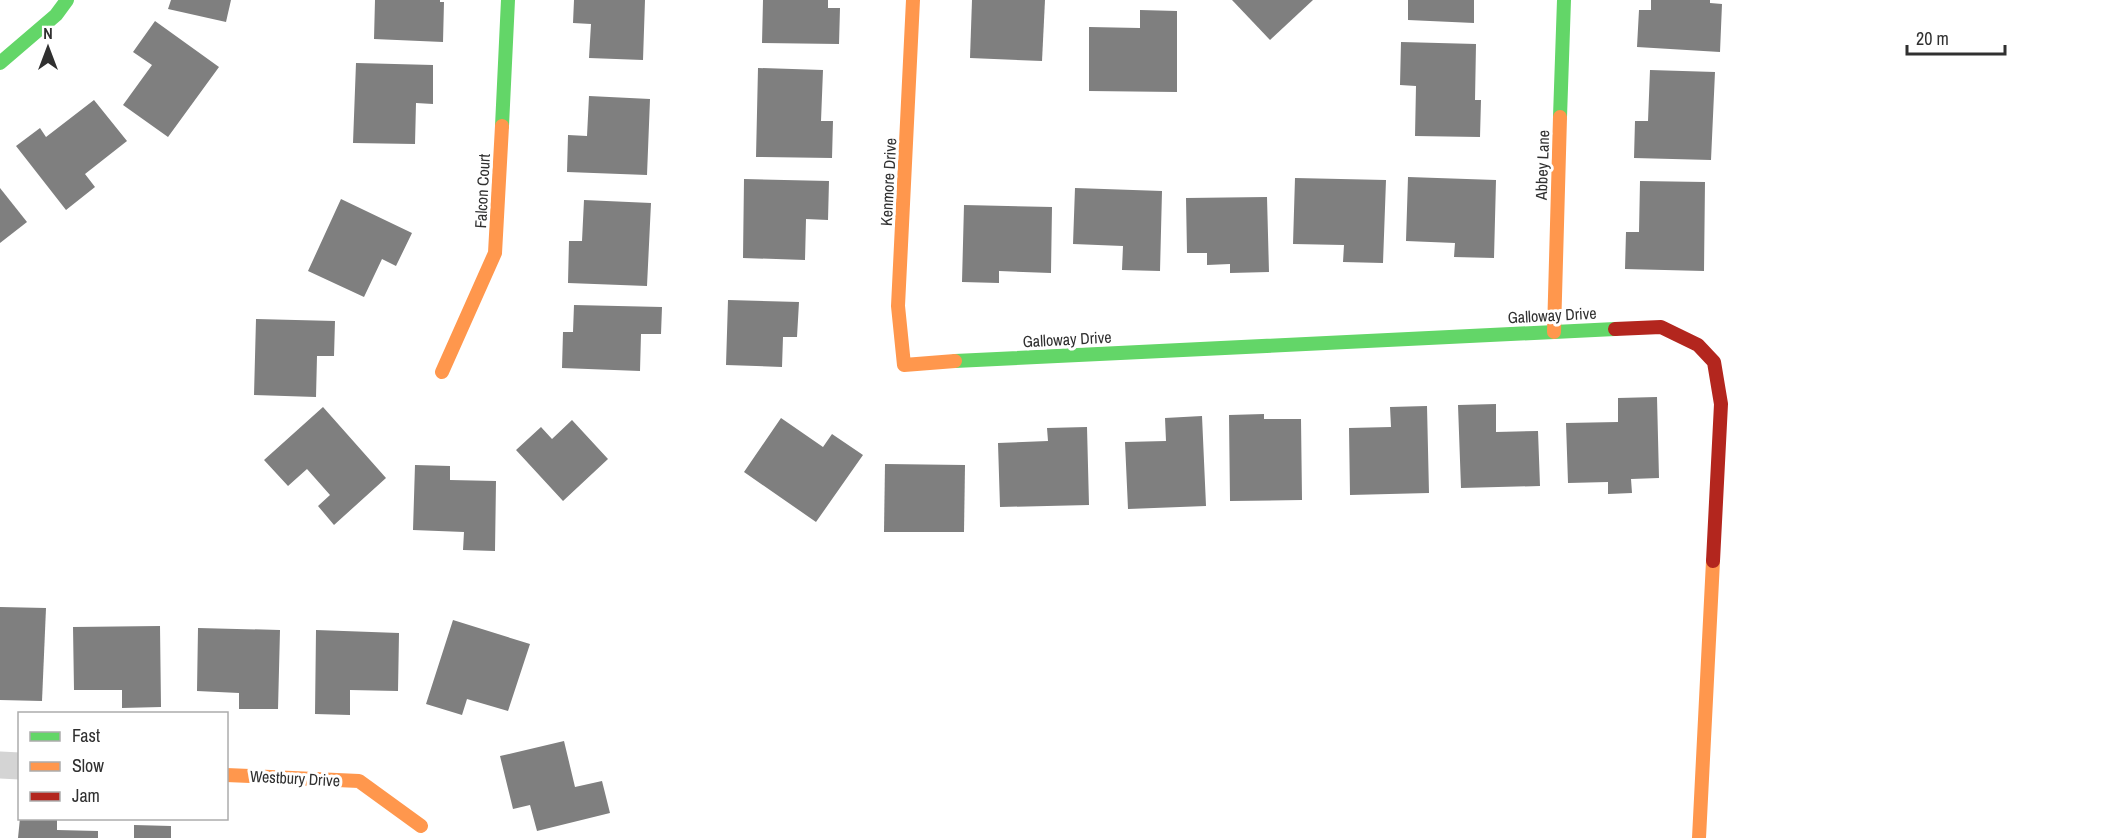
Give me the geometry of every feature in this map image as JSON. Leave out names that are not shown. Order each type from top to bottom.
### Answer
[{"type":"street","points":[[0,63],[56,15],[67,0]]},
{"type":"street","name":"Falcon Court","points":[[442,372],[495,253],[508,0]]},
{"type":"street","name":"Kenmore Drive","points":[[903,365],[898,306],[913,0]]},
{"type":"street","name":"Abbey Lane","points":[[1554,332],[1564,0]]},
{"type":"street","name":"Galloway Drive","points":[[903,365],[1661,327],[1698,345],[1714,362],[1721,404],[1699,838]]},
{"type":"street","points":[[0,765],[18,766]]},
{"type":"street","name":"Westbury Drive","points":[[228,775],[359,781],[421,826]]},
{"type":"building","points":[[171,0],[231,0],[226,22],[168,9]]},
{"type":"building","points":[[375,0],[440,0],[444,2],[443,42],[374,39]]},
{"type":"building","points":[[574,0],[645,0],[643,60],[589,58],[591,24],[573,23]]},
{"type":"building","points":[[763,0],[828,0],[828,8],[840,8],[839,44],[762,43]]},
{"type":"building","points":[[972,0],[1045,0],[1042,61],[970,58]]},
{"type":"building","points":[[1232,0],[1313,0],[1270,40]]},
{"type":"building","points":[[1408,0],[1474,0],[1474,23],[1408,20]]},
{"type":"building","points":[[1651,0],[1710,0],[1710,3],[1722,4],[1720,52],[1637,47],[1639,10],[1651,10]]},
{"type":"building","points":[[1140,10],[1177,11],[1177,92],[1089,91],[1089,27],[1140,28]]},
{"type":"building","points":[[155,21],[219,67],[168,137],[123,105],[152,65],[133,52]]},
{"type":"building","points":[[1401,42],[1476,44],[1475,100],[1481,100],[1480,137],[1415,136],[1416,86],[1400,85]]},
{"type":"building","points":[[356,63],[433,65],[433,104],[416,103],[415,144],[353,143]]},
{"type":"building","points":[[758,68],[823,70],[821,121],[833,121],[832,158],[756,157]]},
{"type":"building","points":[[1650,70],[1715,72],[1711,160],[1634,158],[1635,121],[1648,121]]},
{"type":"building","points":[[589,96],[650,99],[647,175],[567,172],[568,135],[587,136]]},
{"type":"building","points":[[94,100],[127,141],[85,174],[95,187],[66,210],[16,146],[40,128],[46,137]]},
{"type":"building","points":[[1408,177],[1496,180],[1494,258],[1454,257],[1455,243],[1406,241]]},
{"type":"building","points":[[1295,178],[1386,180],[1383,263],[1343,262],[1344,245],[1293,244]]},
{"type":"building","points":[[744,179],[829,181],[828,220],[806,219],[805,260],[743,258]]},
{"type":"building","points":[[1640,181],[1705,182],[1704,271],[1625,269],[1626,232],[1639,232]]},
{"type":"building","points":[[0,188],[27,222],[0,243]]},
{"type":"building","points":[[1075,188],[1162,191],[1160,271],[1122,270],[1123,246],[1073,244]]},
{"type":"building","points":[[1267,197],[1269,272],[1230,273],[1230,264],[1207,265],[1207,253],[1187,253],[1186,198]]},
{"type":"building","points":[[341,199],[412,233],[396,266],[382,259],[364,297],[308,271]]},
{"type":"building","points":[[584,200],[651,203],[647,286],[568,283],[569,241],[582,241]]},
{"type":"building","points":[[964,205],[1052,207],[1051,273],[999,271],[999,283],[962,282]]},
{"type":"building","points":[[728,300],[799,302],[797,337],[783,337],[782,367],[726,365]]},
{"type":"building","points":[[574,305],[662,307],[661,334],[641,334],[640,371],[562,368],[563,332],[573,332]]},
{"type":"building","points":[[256,319],[335,321],[334,356],[317,356],[316,397],[254,395]]},
{"type":"building","points":[[1657,397],[1659,478],[1631,479],[1632,493],[1608,494],[1608,482],[1568,483],[1566,423],[1618,422],[1618,398]]},
{"type":"building","points":[[1496,404],[1496,432],[1538,431],[1540,486],[1461,488],[1458,405]]},
{"type":"building","points":[[1427,406],[1429,493],[1350,495],[1349,428],[1391,427],[1390,407]]},
{"type":"building","points":[[323,407],[386,478],[334,525],[318,506],[330,495],[307,469],[288,486],[264,460]]},
{"type":"building","points":[[1264,414],[1264,419],[1301,419],[1302,500],[1230,501],[1229,415]]},
{"type":"building","points":[[1202,416],[1206,506],[1128,509],[1125,442],[1166,441],[1165,418]]},
{"type":"building","points":[[781,418],[823,447],[832,434],[863,455],[816,522],[744,472]]},
{"type":"building","points":[[572,420],[608,459],[563,501],[516,450],[541,427],[552,439]]},
{"type":"building","points":[[1087,427],[1089,505],[1000,507],[998,443],[1048,441],[1047,428]]},
{"type":"building","points":[[885,464],[965,465],[964,532],[884,532]]},
{"type":"building","points":[[415,465],[450,466],[450,480],[496,481],[495,551],[463,550],[464,532],[413,530]]},
{"type":"building","points":[[0,607],[46,608],[42,701],[0,700]]},
{"type":"building","points":[[453,620],[530,644],[508,711],[467,699],[462,715],[426,704]]},
{"type":"building","points":[[160,626],[161,707],[122,708],[122,690],[74,690],[73,627]]},
{"type":"building","points":[[198,628],[280,630],[278,709],[239,709],[239,693],[197,691]]},
{"type":"building","points":[[316,630],[399,633],[398,691],[350,690],[350,715],[315,714]]},
{"type":"building","points":[[564,741],[575,787],[602,781],[610,813],[537,831],[530,805],[513,809],[500,756]]},
{"type":"building","points":[[20,820],[57,820],[57,830],[98,831],[98,838],[18,838]]},
{"type":"building","points":[[134,825],[171,826],[171,838],[134,838]]},
{"type":"traffic: fast","points":[[0,63],[56,15],[67,0]]},
{"type":"traffic: fast","points":[[502,126],[508,0]]},
{"type":"traffic: fast","points":[[1560,117],[1564,0]]},
{"type":"traffic: fast","points":[[955,361],[1615,329]]},
{"type":"traffic: slow","points":[[913,0],[898,306],[904,365],[955,361]]},
{"type":"traffic: slow","points":[[1554,332],[1560,117]]},
{"type":"traffic: slow","points":[[442,372],[495,253],[502,126]]},
{"type":"traffic: slow","points":[[1699,838],[1713,561]]},
{"type":"traffic: slow","points":[[228,775],[359,781],[421,826]]},
{"type":"traffic: jam","points":[[1615,329],[1661,327],[1698,345],[1714,362],[1721,404],[1713,561]]}]
